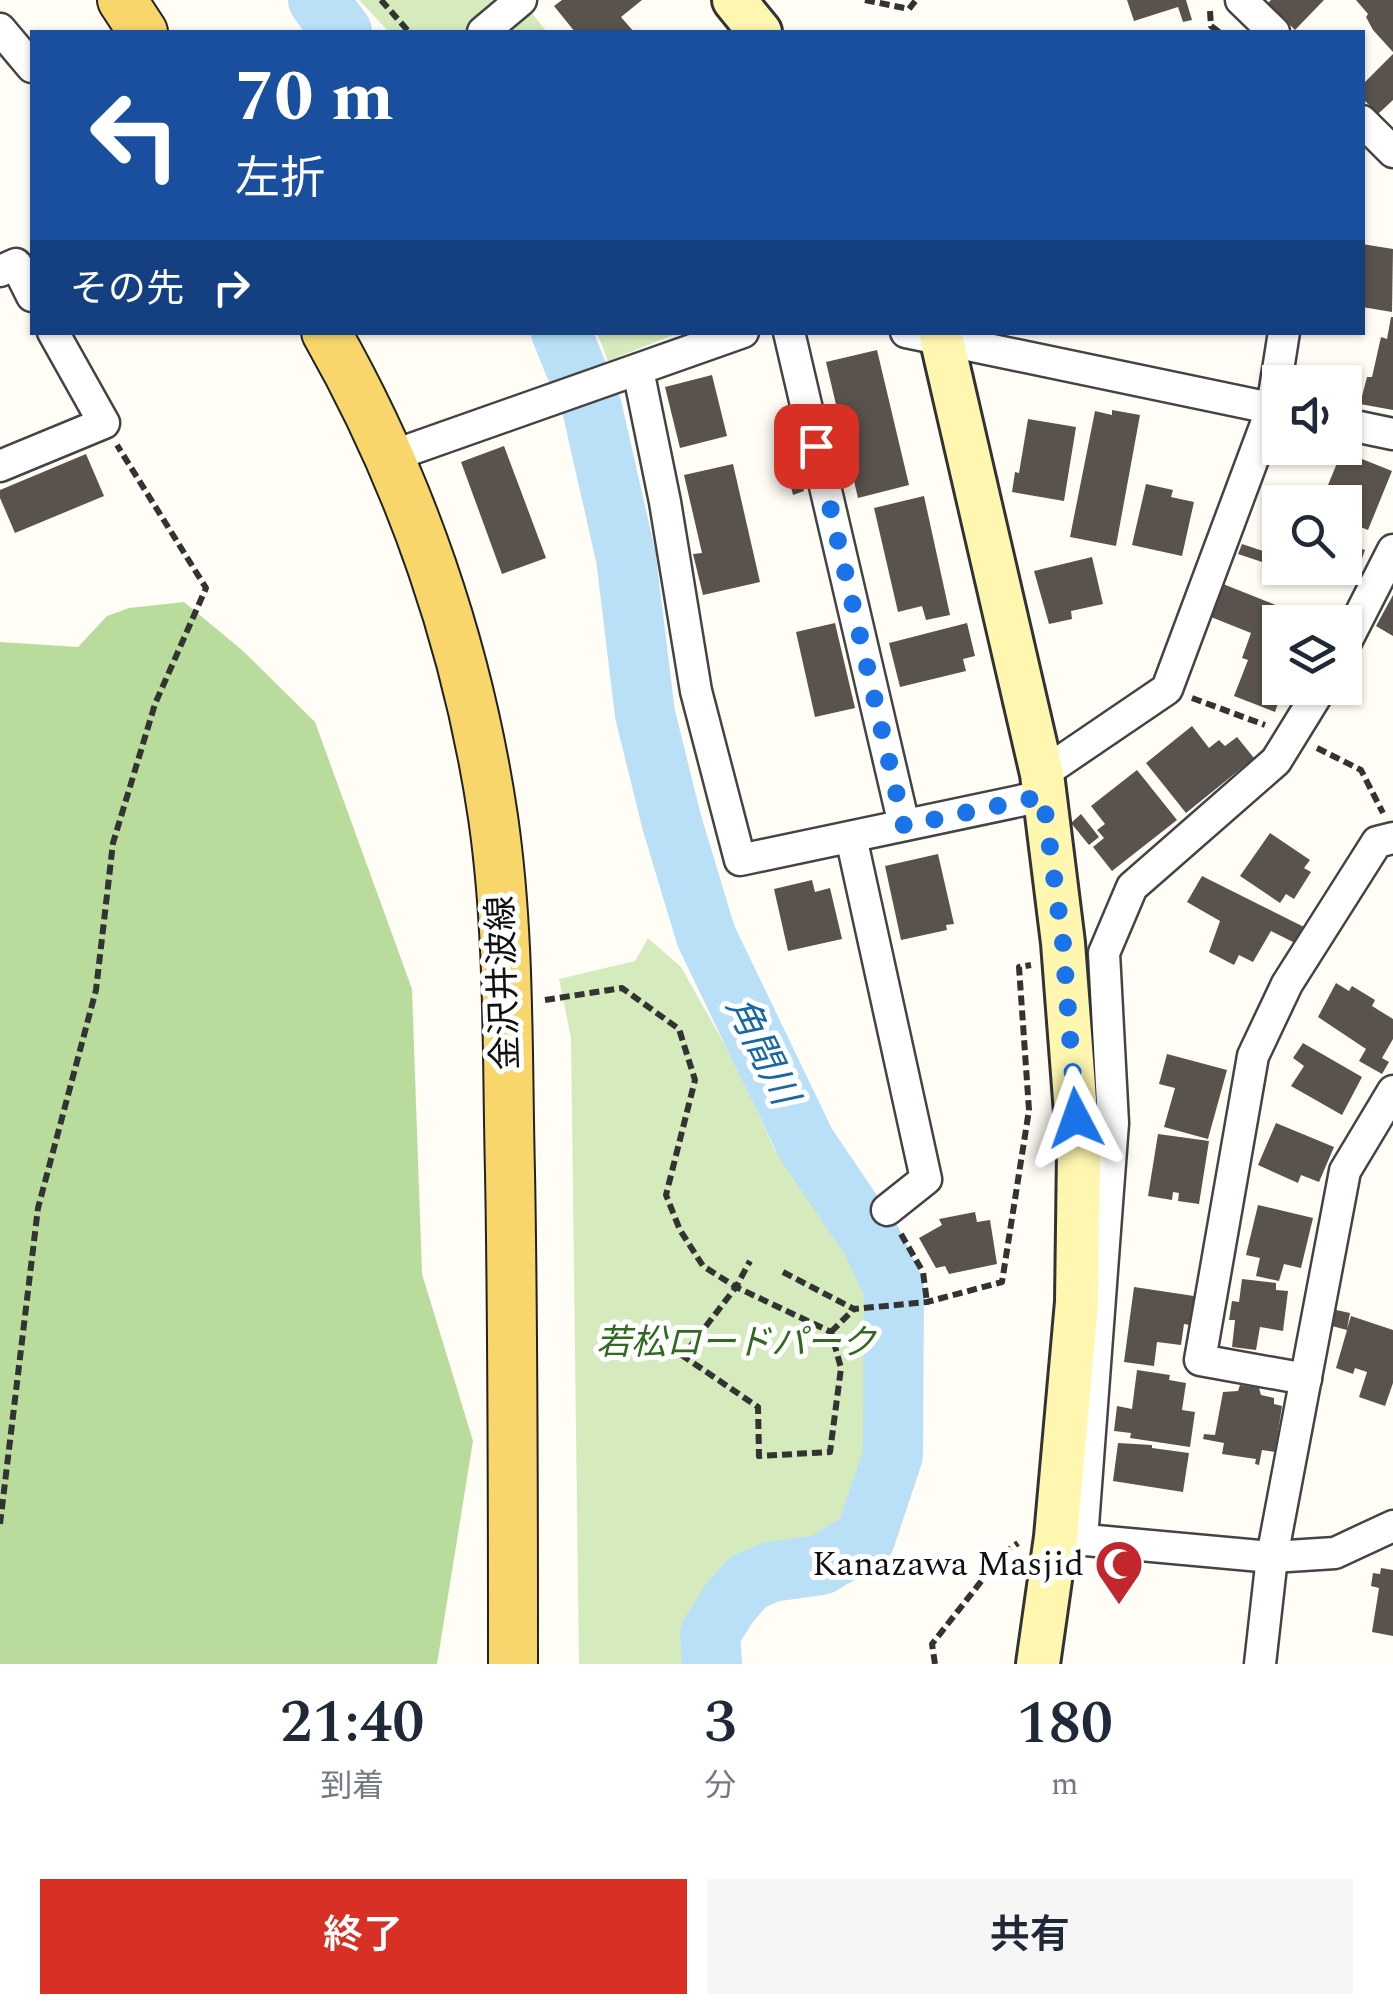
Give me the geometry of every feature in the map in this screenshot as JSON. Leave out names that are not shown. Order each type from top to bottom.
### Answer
[{"type":"main road","points":[[122,0],[142,30]]},
{"type":"main road","name":"金沢井波線","points":[[328,335],[389,457],[450,621],[481,750],[497,858],[506,973],[514,1664]]},
{"type":"street","points":[[485,30],[521,0]]},
{"type":"street","points":[[734,0],[758,30]]},
{"type":"street","points":[[1241,0],[1272,30]]},
{"type":"street","points":[[0,28],[30,66]]},
{"type":"street","points":[[1365,124],[1393,152]]},
{"type":"street","points":[[8,267],[30,294]]},
{"type":"street","points":[[0,466],[104,423],[55,335]]},
{"type":"street","points":[[389,457],[734,335]]},
{"type":"street","points":[[790,335],[904,826]]},
{"type":"street","points":[[1055,1537],[1077,1302],[1079,1152],[1063,943],[1042,785],[930,335],[1262,406]]},
{"type":"street","points":[[1281,365],[1284,335]]},
{"type":"street","points":[[624,375],[666,502],[696,692],[740,860],[904,826],[1042,785],[1168,689],[1262,445]]},
{"type":"street","points":[[1362,428],[1393,434]]},
{"type":"street","points":[[1362,611],[1393,550]]},
{"type":"street","points":[[1038,1664],[1113,1123],[1104,953],[1132,887],[1276,761],[1310,705]]},
{"type":"street","points":[[1306,1380],[1200,1360],[1253,1056],[1287,984],[1389,828]]},
{"type":"street","points":[[851,837],[926,1179],[887,1210]]},
{"type":"street","points":[[1260,1664],[1272,1557],[1346,1171],[1393,1091]]},
{"type":"street","points":[[1055,1537],[1272,1557],[1335,1552],[1393,1526]]},
{"type":"path","points":[[381,0],[407,30]]},
{"type":"path","points":[[864,0],[909,10],[916,0]]},
{"type":"path","points":[[0,1524],[38,1208],[96,990],[112,844],[155,704],[206,588],[104,423]]},
{"type":"path","points":[[1168,689],[1290,735],[1362,770],[1389,828]]},
{"type":"path","points":[[783,1272],[854,1308],[926,1302],[1002,1282],[1029,1110],[1018,967],[1037,963]]},
{"type":"path","points":[[539,1002],[622,988],[679,1029],[695,1080],[666,1194],[680,1230],[703,1266],[736,1287],[831,1332],[841,1368],[830,1452],[758,1456],[758,1407],[683,1356],[736,1287],[750,1261]]},
{"type":"path","points":[[887,1210],[923,1272],[926,1302]]},
{"type":"path","points":[[831,1332],[854,1308]]},
{"type":"path","points":[[935,1664],[932,1644],[1001,1556],[1055,1537]]},
{"type":"green space","points":[[359,0],[521,0],[545,30],[387,30]]},
{"type":"green space","points":[[598,335],[673,335],[608,361]]},
{"type":"green space","points":[[184,602],[242,650],[315,722],[412,989],[422,1274],[473,1441],[437,1664],[0,1664],[0,642],[78,647],[107,616],[129,608]]},
{"type":"green space","name":"若松ロードパーク","points":[[648,938],[681,967],[730,1054],[775,1150],[811,1197],[871,1240],[894,1288],[893,1455],[865,1539],[821,1565],[771,1572],[748,1582],[710,1634],[709,1664],[579,1664],[571,1038],[559,979],[635,961]]},
{"type":"building","points":[[562,0],[642,0],[621,17],[632,30],[573,30],[554,6]]},
{"type":"building","points":[[1127,0],[1186,0],[1192,20],[1183,22],[1178,7],[1134,21]]},
{"type":"building","points":[[1324,0],[1295,30],[1268,3]]},
{"type":"building","points":[[1356,0],[1393,0],[1393,52],[1373,30],[1368,14]]},
{"type":"building","points":[[1393,54],[1393,100],[1378,114],[1365,101],[1365,82]]},
{"type":"building","points":[[1365,244],[1393,249],[1392,312],[1365,308]]},
{"type":"building","points":[[1393,317],[1393,410],[1362,404],[1381,337],[1387,339]]},
{"type":"building","points":[[877,350],[909,485],[858,498],[826,362]]},
{"type":"building","points":[[712,375],[727,436],[680,448],[665,387]]},
{"type":"building","points":[[1112,410],[1140,415],[1116,546],[1070,537],[1095,411],[1112,415]]},
{"type":"building","points":[[1028,419],[1076,427],[1064,501],[1012,492]]},
{"type":"building","points":[[504,446],[546,558],[502,574],[461,462]]},
{"type":"building","points":[[86,454],[104,496],[15,533],[0,490]]},
{"type":"building","points":[[1362,459],[1392,471],[1368,530],[1362,528],[1362,485],[1328,485],[1336,465],[1362,465]]},
{"type":"building","points":[[733,464],[760,582],[703,595],[693,554],[702,553],[684,475]]},
{"type":"building","points":[[797,465],[804,491],[793,495],[786,468]]},
{"type":"building","points":[[1146,484],[1173,490],[1171,497],[1194,502],[1182,556],[1132,545]]},
{"type":"building","points":[[924,496],[950,615],[926,620],[922,606],[898,612],[874,508]]},
{"type":"building","points":[[1242,544],[1262,551],[1262,562],[1238,554]]},
{"type":"building","points":[[1092,557],[1103,604],[1071,611],[1072,619],[1049,624],[1034,571]]},
{"type":"building","points":[[1223,584],[1276,605],[1262,605],[1262,705],[1278,705],[1275,712],[1234,696],[1248,660],[1242,658],[1251,633],[1211,617]]},
{"type":"building","points":[[1393,595],[1393,636],[1376,626]]},
{"type":"building","points":[[835,623],[855,708],[815,717],[796,632]]},
{"type":"building","points":[[967,623],[975,656],[963,659],[966,671],[900,687],[889,643]]},
{"type":"building","points":[[1192,726],[1209,748],[1219,740],[1225,746],[1237,737],[1254,758],[1186,813],[1146,763]]},
{"type":"building","points":[[1137,770],[1177,820],[1112,871],[1093,847],[1104,838],[1097,830],[1105,824],[1091,806]]},
{"type":"building","points":[[1081,814],[1099,837],[1089,845],[1071,823]]},
{"type":"building","points":[[1270,833],[1310,860],[1304,868],[1311,872],[1294,899],[1286,894],[1280,903],[1240,876]]},
{"type":"building","points":[[938,854],[954,924],[946,925],[947,930],[901,940],[885,866]]},
{"type":"building","points":[[1202,876],[1304,927],[1295,943],[1271,931],[1253,962],[1239,955],[1234,965],[1209,952],[1220,921],[1187,902]]},
{"type":"building","points":[[812,880],[815,892],[830,888],[842,939],[788,951],[774,889]]},
{"type":"building","points":[[1336,983],[1349,991],[1352,986],[1375,1000],[1372,1006],[1393,1019],[1393,1039],[1382,1058],[1389,1062],[1382,1074],[1359,1061],[1366,1049],[1318,1017]]},
{"type":"building","points":[[1303,1043],[1362,1077],[1342,1115],[1291,1086],[1304,1066],[1293,1058]]},
{"type":"building","points":[[1167,1054],[1227,1070],[1208,1139],[1164,1127],[1175,1088],[1159,1084]]},
{"type":"building","points":[[1276,1123],[1334,1147],[1319,1182],[1301,1175],[1298,1183],[1258,1165]]},
{"type":"building","points":[[1158,1134],[1209,1141],[1199,1204],[1178,1201],[1179,1193],[1173,1192],[1172,1200],[1148,1196]]},
{"type":"building","points":[[1258,1205],[1313,1218],[1301,1268],[1284,1264],[1279,1281],[1256,1276],[1260,1258],[1246,1255]]},
{"type":"building","points":[[975,1212],[977,1222],[990,1220],[997,1264],[949,1274],[945,1266],[936,1268],[919,1238],[942,1225],[939,1219]]},
{"type":"building","points":[[1242,1279],[1276,1283],[1276,1290],[1288,1291],[1283,1331],[1260,1327],[1256,1350],[1232,1347],[1235,1320],[1229,1320],[1232,1301],[1239,1302]]},
{"type":"building","points":[[1134,1287],[1194,1296],[1190,1325],[1184,1324],[1181,1345],[1157,1342],[1154,1366],[1124,1362]]},
{"type":"building","points":[[1336,1310],[1350,1313],[1347,1329],[1351,1316],[1393,1330],[1393,1383],[1385,1406],[1359,1397],[1367,1372],[1355,1368],[1353,1374],[1336,1368],[1347,1330],[1332,1326]]},
{"type":"building","points":[[1137,1370],[1170,1375],[1169,1380],[1186,1383],[1182,1410],[1195,1412],[1190,1447],[1130,1438],[1131,1433],[1114,1431],[1117,1406],[1132,1409]]},
{"type":"building","points":[[1240,1385],[1259,1388],[1261,1395],[1274,1398],[1274,1404],[1282,1406],[1275,1452],[1262,1450],[1259,1465],[1255,1464],[1256,1459],[1222,1454],[1224,1443],[1203,1439],[1204,1434],[1215,1435],[1223,1392],[1238,1391]]},
{"type":"building","points":[[1118,1443],[1189,1453],[1183,1492],[1113,1481]]},
{"type":"building","points":[[1381,1568],[1393,1570],[1393,1636],[1372,1632],[1379,1588],[1371,1586],[1373,1573],[1380,1574]]},
{"type":"waterway","name":"角間川","points":[[318,0],[340,30]]},
{"type":"waterway","name":"角間川","points":[[562,335],[592,408],[626,558],[645,714],[706,936],[806,1144],[871,1240],[894,1288],[893,1455],[865,1539],[821,1565],[771,1572],[748,1582],[710,1634],[712,1664]]},
{"type":"place","name":"Kanazawa Masjid","points":[[1119,1606]]},
{"type":"route","points":[[816,446],[904,826],[1043,796],[1063,943],[1076,1118]]}]
